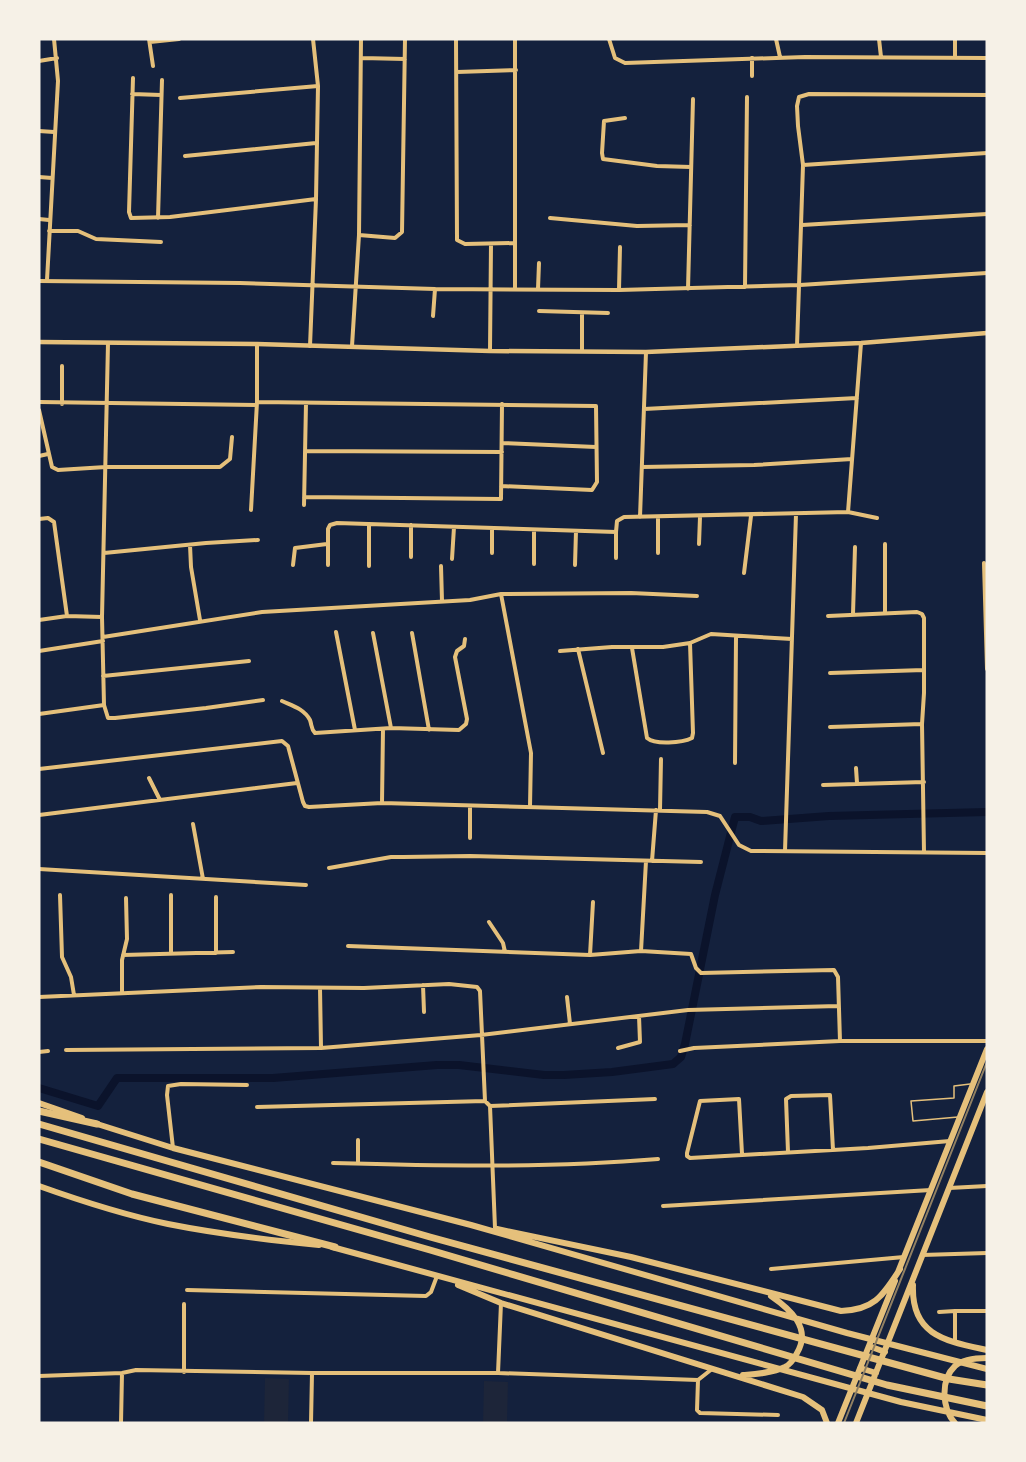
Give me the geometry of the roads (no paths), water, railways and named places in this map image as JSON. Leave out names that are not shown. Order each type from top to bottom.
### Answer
[{"type":"highway","points":[[39,1110],[97,1124]]},
{"type":"highway","points":[[39,1124],[619,1289],[950,1379],[987,1386]]},
{"type":"highway","points":[[39,1139],[430,1250],[887,1385],[987,1406]]},
{"type":"highway","points":[[39,1162],[132,1194],[335,1247]]},
{"type":"main road","points":[[838,1423],[950,1141],[956,1118],[987,1049]]},
{"type":"main road","points":[[856,1423],[987,1092]]},
{"type":"main road","points":[[39,1103],[173,1148],[471,1225],[847,1333],[987,1369]]},
{"type":"main road","points":[[39,1186],[166,1224],[229,1235],[335,1247],[901,1402],[987,1420]]},
{"type":"main road","points":[[471,1225],[631,1257],[841,1311],[854,1311],[874,1303],[900,1269]]},
{"type":"main road","points":[[440,1277],[501,1303],[803,1397],[822,1410],[827,1423]]},
{"type":"main road","points":[[913,1278],[913,1300],[917,1317],[933,1334],[955,1343],[987,1350]]},
{"type":"main road","points":[[737,1375],[759,1374],[785,1367],[800,1350],[802,1337],[800,1323],[786,1306],[765,1292]]},
{"type":"main road","points":[[869,1346],[885,1352]]},
{"type":"main road","points":[[955,1423],[947,1413],[945,1392],[948,1375],[956,1365],[965,1360],[987,1358]]},
{"type":"main road","points":[[860,1368],[876,1373]]},
{"type":"street","points":[[47,280],[58,81],[54,39]]},
{"type":"street","points":[[153,66],[149,41],[179,39]]},
{"type":"street","points":[[310,345],[318,86],[313,39]]},
{"type":"street","points":[[352,346],[359,235],[361,39]]},
{"type":"street","points":[[359,235],[395,238],[402,232],[405,39]]},
{"type":"street","points":[[456,39],[457,240],[465,244],[515,243]]},
{"type":"street","points":[[515,39],[515,289]]},
{"type":"street","points":[[609,39],[615,58],[625,63],[780,57],[987,58]]},
{"type":"street","points":[[776,39],[780,57]]},
{"type":"street","points":[[879,39],[881,57]]},
{"type":"street","points":[[955,39],[955,58]]},
{"type":"street","points":[[39,61],[57,58]]},
{"type":"street","points":[[362,58],[405,59]]},
{"type":"street","points":[[752,58],[752,76]]},
{"type":"street","points":[[457,72],[516,70]]},
{"type":"street","points":[[133,78],[129,215],[134,219],[316,199]]},
{"type":"street","points":[[158,218],[162,80]]},
{"type":"street","points":[[180,98],[318,86]]},
{"type":"street","points":[[132,94],[161,95]]},
{"type":"street","points":[[797,346],[801,285],[803,165],[797,106],[799,97],[809,94],[987,95]]},
{"type":"street","points":[[745,287],[747,97]]},
{"type":"street","points":[[688,289],[693,99]]},
{"type":"street","points":[[625,118],[604,121],[603,159],[657,166],[691,167]]},
{"type":"street","points":[[39,131],[54,132]]},
{"type":"street","points":[[185,156],[316,143]]},
{"type":"street","points":[[803,165],[987,153]]},
{"type":"street","points":[[39,177],[52,178]]},
{"type":"street","points":[[802,225],[987,214]]},
{"type":"street","points":[[550,218],[638,226],[690,225]]},
{"type":"street","points":[[39,219],[49,220]]},
{"type":"street","points":[[49,231],[78,231],[96,239],[161,242]]},
{"type":"street","points":[[490,351],[491,244]]},
{"type":"street","points":[[618,290],[620,247]]},
{"type":"street","points":[[538,263],[538,289]]},
{"type":"street","points":[[39,281],[435,289],[618,290],[801,285],[987,273]]},
{"type":"street","points":[[433,316],[435,289]]},
{"type":"street","points":[[539,311],[608,313]]},
{"type":"street","points":[[582,313],[582,351]]},
{"type":"street","points":[[39,342],[646,352],[861,343],[987,333]]},
{"type":"street","points":[[108,343],[102,617],[104,705],[108,718],[206,708],[263,699]]},
{"type":"street","points":[[848,513],[861,343]]},
{"type":"street","points":[[250,510],[257,344]]},
{"type":"street","points":[[640,517],[646,352]]},
{"type":"street","points":[[62,366],[62,404]]},
{"type":"street","points":[[644,409],[857,398]]},
{"type":"street","points":[[39,402],[62,404],[306,403],[596,406],[597,482],[592,490],[501,486]]},
{"type":"street","points":[[304,505],[306,403]]},
{"type":"street","points":[[304,497],[501,500],[502,404]]},
{"type":"street","points":[[39,410],[52,467],[58,470],[106,466],[220,467],[231,459],[232,437]]},
{"type":"street","points":[[502,443],[596,447]]},
{"type":"street","points":[[305,451],[502,452]]},
{"type":"street","points":[[39,456],[48,454]]},
{"type":"street","points":[[642,467],[754,465],[852,459]]},
{"type":"street","points":[[616,558],[616,532],[619,519],[848,513],[877,518]]},
{"type":"street","points":[[785,851],[796,514]]},
{"type":"street","points":[[744,573],[751,516]]},
{"type":"street","points":[[658,517],[658,553]]},
{"type":"street","points":[[699,544],[700,517]]},
{"type":"street","points":[[39,519],[48,518],[54,522],[67,616]]},
{"type":"street","points":[[328,565],[328,529],[332,524],[616,532]]},
{"type":"street","points":[[369,524],[369,566]]},
{"type":"street","points":[[411,525],[411,557]]},
{"type":"street","points":[[452,559],[454,527]]},
{"type":"street","points":[[492,529],[492,553]]},
{"type":"street","points":[[534,530],[534,564]]},
{"type":"street","points":[[575,565],[576,531]]},
{"type":"street","points":[[104,553],[258,540]]},
{"type":"street","points":[[885,543],[885,613]]},
{"type":"street","points":[[293,565],[295,548],[327,544]]},
{"type":"street","points":[[190,545],[190,567],[200,620]]},
{"type":"street","points":[[853,614],[855,547]]},
{"type":"street","points":[[984,563],[987,669]]},
{"type":"street","points":[[441,566],[442,601]]},
{"type":"street","points":[[39,651],[200,620],[299,608],[470,600],[501,594],[631,593],[697,596]]},
{"type":"street","points":[[501,594],[531,753],[530,807]]},
{"type":"street","points":[[828,616],[917,612],[924,618],[922,724],[924,852]]},
{"type":"street","points":[[39,620],[67,616],[102,617]]},
{"type":"street","points":[[336,632],[355,730]]},
{"type":"street","points":[[373,633],[391,728]]},
{"type":"street","points":[[412,633],[429,730]]},
{"type":"street","points":[[560,651],[612,647],[663,647],[690,643],[711,634],[792,639]]},
{"type":"street","points":[[735,762],[736,637]]},
{"type":"street","points":[[282,701],[302,710],[308,717],[315,734],[391,728],[459,730],[466,724],[467,719],[455,657],[457,651],[464,646],[465,639]]},
{"type":"street","points":[[633,648],[647,738],[652,741],[686,741],[692,738],[693,733],[690,643]]},
{"type":"street","points":[[579,649],[603,753]]},
{"type":"street","points":[[103,676],[249,661]]},
{"type":"street","points":[[830,673],[924,670]]},
{"type":"street","points":[[39,714],[104,705]]},
{"type":"street","points":[[830,726],[922,724]]},
{"type":"street","points":[[382,803],[383,729]]},
{"type":"street","points":[[39,769],[282,741],[288,746],[303,802],[309,807],[382,803],[707,812],[720,816],[732,836],[746,850],[987,854]]},
{"type":"street","points":[[652,861],[661,759]]},
{"type":"street","points":[[856,768],[857,783]]},
{"type":"street","points":[[149,778],[160,800]]},
{"type":"street","points":[[824,785],[924,782]]},
{"type":"street","points":[[39,815],[297,783]]},
{"type":"street","points":[[470,806],[470,838]]},
{"type":"street","points":[[193,824],[202,879]]},
{"type":"street","points":[[329,868],[390,857],[470,856],[701,862]]},
{"type":"street","points":[[641,951],[646,861]]},
{"type":"street","points":[[39,868],[306,885]]},
{"type":"street","points":[[171,895],[171,954]]},
{"type":"street","points":[[60,896],[62,957],[71,977],[74,995]]},
{"type":"street","points":[[216,897],[216,953]]},
{"type":"street","points":[[122,992],[123,955],[127,939],[126,898]]},
{"type":"street","points":[[590,955],[593,902]]},
{"type":"street","points":[[489,922],[503,943],[505,952]]},
{"type":"street","points":[[348,946],[590,955],[641,951],[691,954],[696,968],[701,973],[834,970],[838,977],[840,1041]]},
{"type":"street","points":[[123,955],[233,952]]},
{"type":"street","points":[[39,997],[252,987],[320,988],[449,984],[472,985],[479,988],[485,1101],[490,1106],[495,1228]]},
{"type":"street","points":[[423,985],[424,1012]]},
{"type":"street","points":[[320,988],[321,1048]]},
{"type":"street","points":[[567,997],[570,1024]]},
{"type":"street","points":[[66,1050],[321,1048],[482,1035],[688,1010],[838,1006]]},
{"type":"street","points":[[618,1048],[640,1042],[639,1016]]},
{"type":"street","points":[[680,1052],[687,1049],[726,1046],[840,1041],[987,1041]]},
{"type":"street","points":[[39,1052],[48,1051]]},
{"type":"street","points":[[173,1148],[168,1086],[181,1084],[247,1085]]},
{"type":"street","points":[[788,1152],[786,1100],[791,1096],[830,1095],[833,1150]]},
{"type":"street","points":[[490,1106],[655,1099]]},
{"type":"street","points":[[742,1154],[739,1099],[699,1102],[687,1153],[690,1158],[950,1141]]},
{"type":"street","points":[[257,1107],[485,1101]]},
{"type":"street","points":[[979,1112],[987,1111]]},
{"type":"street","points":[[358,1140],[358,1164]]},
{"type":"street","points":[[333,1163],[491,1166],[658,1159]]},
{"type":"street","points":[[948,1188],[987,1186]]},
{"type":"street","points":[[663,1206],[931,1190]]},
{"type":"street","points":[[922,1255],[987,1253]]},
{"type":"street","points":[[771,1269],[904,1257]]},
{"type":"street","points":[[188,1290],[426,1296],[440,1277]]},
{"type":"street","points":[[498,1373],[501,1303]]},
{"type":"street","points":[[184,1304],[184,1372]]},
{"type":"street","points":[[955,1311],[955,1343]]},
{"type":"street","points":[[939,1312],[987,1311]]},
{"type":"street","points":[[39,1376],[122,1373],[136,1370],[498,1373],[698,1380],[712,1369]]},
{"type":"street","points":[[121,1423],[122,1373]]},
{"type":"street","points":[[311,1423],[312,1373]]},
{"type":"street","points":[[698,1380],[697,1410],[700,1413],[778,1415]]},
{"type":"lane","points":[[956,1118],[913,1121],[911,1101],[954,1098],[954,1086],[973,1084]]},
{"type":"waterway","points":[[39,1088],[98,1106],[117,1078],[273,1078],[437,1065],[564,1075],[612,1072],[673,1064],[681,1057],[685,1044],[715,895],[735,817],[750,817],[761,821],[829,816],[987,812]]},
{"type":"railway","points":[[844,1423],[987,1062]]}]
